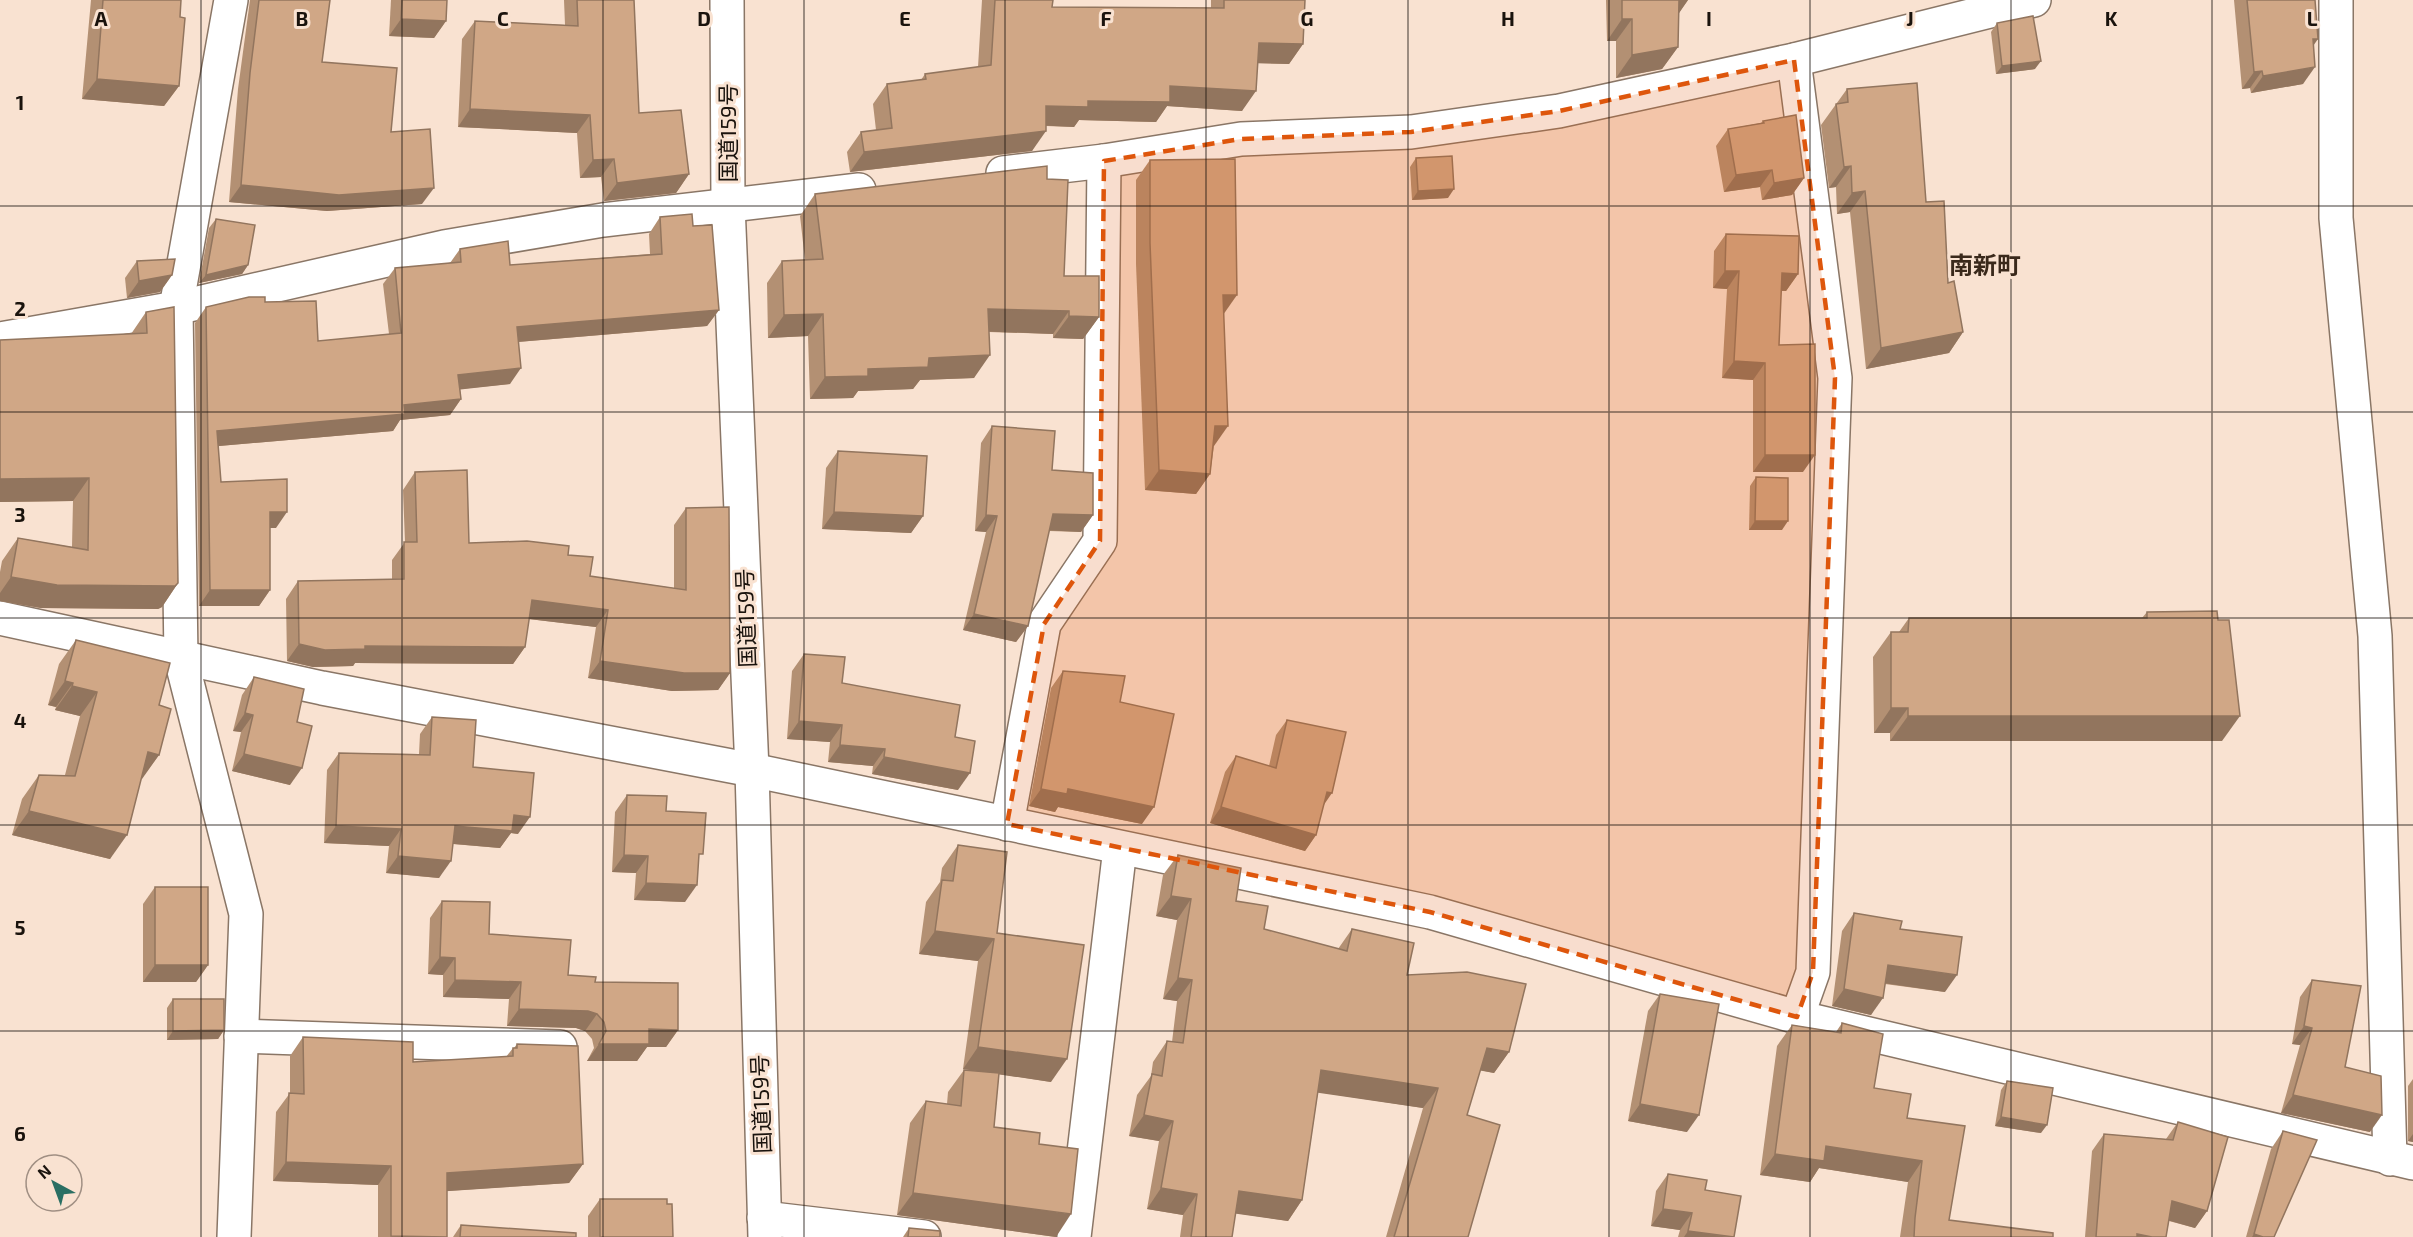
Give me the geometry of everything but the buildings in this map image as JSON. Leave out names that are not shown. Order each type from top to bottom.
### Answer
[{"type":"main road","points":[[231,0],[176,308],[181,659],[246,914],[234,1237]]},
{"type":"main road","name":"国道159号","points":[[727,0],[728,205],[752,770],[765,1228]]},
{"type":"main road","points":[[975,176],[1104,161],[1241,139],[1411,132],[1559,111],[1794,60],[2034,0]]},
{"type":"main road","points":[[0,618],[181,659],[752,770],[1430,912],[1797,1017],[2402,1161],[2375,636],[2336,218],[2336,0]]},
{"type":"main road","points":[[1794,60],[1835,378],[1813,972],[1797,1017]]},
{"type":"main road","points":[[1007,824],[1044,624],[1100,541],[1104,161]]},
{"type":"main road","points":[[0,339],[176,308],[444,247],[603,220],[893,186]]},
{"type":"main road","points":[[1074,1237],[1120,848]]},
{"type":"main road","points":[[241,1036],[575,1047]]},
{"type":"main road","points":[[765,1228],[924,1237]]},
{"type":"highlighted area","points":[[1794,60],[1835,378],[1813,972],[1797,1017],[1430,912],[1007,824],[1044,624],[1100,541],[1104,161],[1241,139],[1411,132],[1559,111]]},
{"type":"district","name":"南新町","points":[[1985,266]]}]
